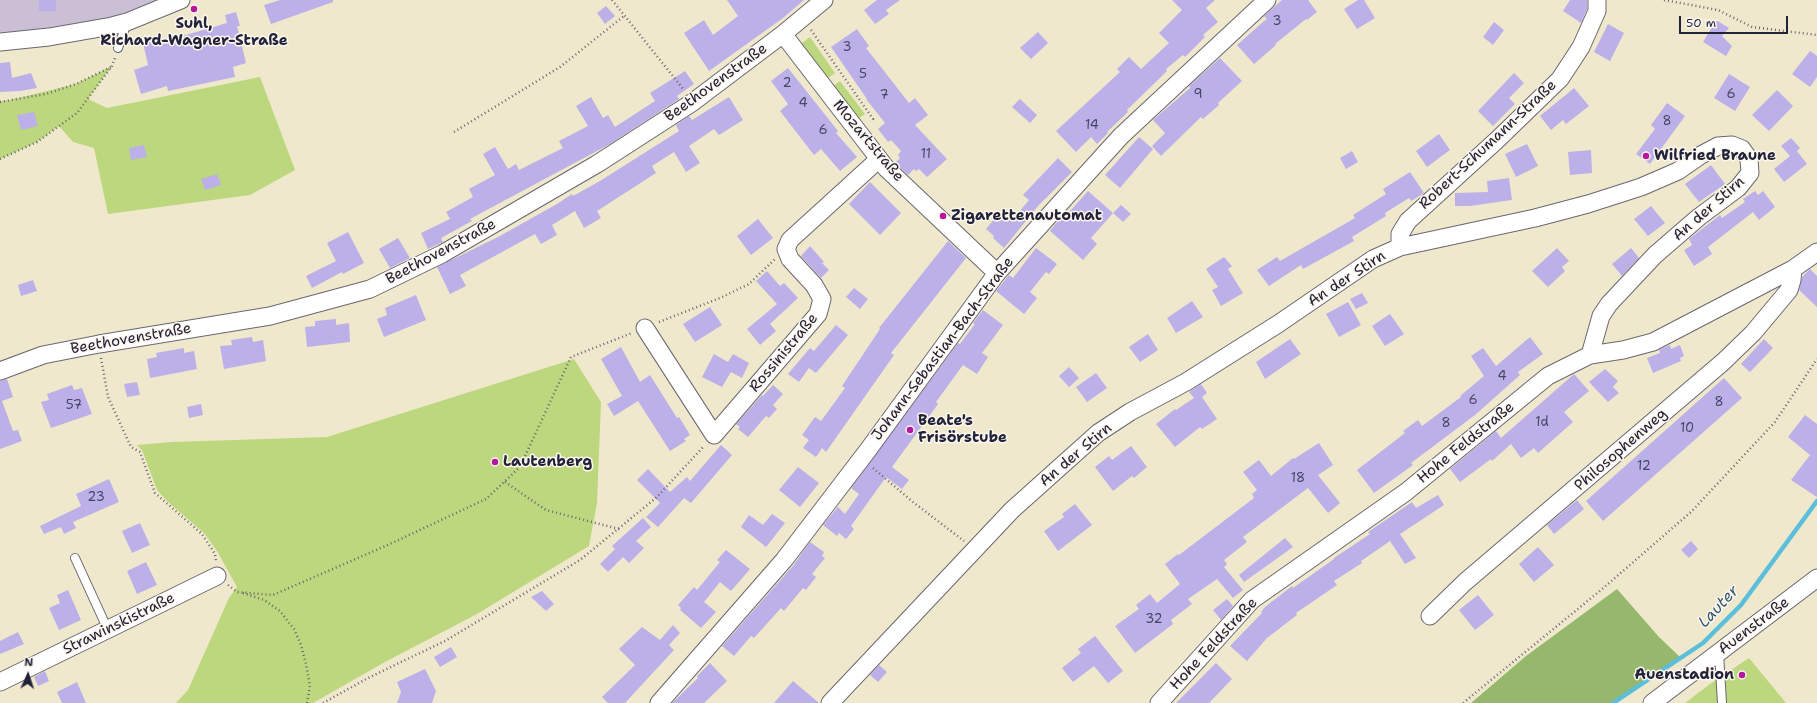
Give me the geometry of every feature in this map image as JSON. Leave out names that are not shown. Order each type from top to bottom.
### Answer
[{"type":"street","points":[[0,42],[48,37],[127,22],[181,0]]},
{"type":"street","name":"Beethovenstraße","points":[[0,371],[44,355],[99,344],[270,316],[370,289],[442,254],[597,164],[693,102],[783,34],[824,0]]},
{"type":"street","name":"Johann-Sebastian-Bach-Straße","points":[[659,703],[784,560],[868,450],[997,273],[1121,136],[1267,0]]},
{"type":"street","name":"Robert-Schumann-Straße","points":[[1400,246],[1400,234],[1408,221],[1497,140],[1560,79],[1581,47],[1597,11],[1597,0]]},
{"type":"street","name":"Mozartstraße","points":[[783,34],[886,168],[997,273]]},
{"type":"street","name":"An der Stirn","points":[[830,703],[1012,510],[1098,433],[1130,412],[1186,382],[1278,324],[1373,260],[1400,246],[1535,218],[1588,204],[1647,185],[1678,171],[1701,155],[1718,146],[1732,145],[1742,149],[1749,159],[1750,173],[1738,188],[1699,217],[1655,255],[1609,304],[1601,316],[1590,355]]},
{"type":"street","points":[[786,249],[790,240],[799,230],[879,158]]},
{"type":"street","name":"Rossinistraße","points":[[714,435],[818,314],[822,299],[814,285],[790,260],[786,249]]},
{"type":"street","name":"Hohe Feldstraße","points":[[1159,703],[1252,600],[1406,492],[1548,376],[1590,355],[1623,350],[1653,342],[1793,269],[1817,252]]},
{"type":"street","name":"Philosophenweg","points":[[1430,616],[1465,582],[1723,362],[1752,333],[1789,290],[1793,269]]},
{"type":"street","points":[[646,328],[714,435]]},
{"type":"street","name":"Strawinskistraße","points":[[0,682],[217,576]]},
{"type":"street","name":"Auenstraße","points":[[1652,703],[1817,578]]},
{"type":"lane","points":[[118,48],[127,22]]},
{"type":"lane","points":[[75,558],[108,630]]},
{"type":"lane","points":[[1718,652],[1722,703]]},
{"type":"path","points":[[612,0],[693,102]]},
{"type":"path","points":[[1664,0],[1718,10],[1752,27],[1817,36]]},
{"type":"path","points":[[454,132],[560,67],[624,16]]},
{"type":"path","points":[[803,18],[873,119],[857,130]]},
{"type":"path","points":[[0,159],[37,142],[77,113],[112,66],[118,48]]},
{"type":"path","points":[[0,102],[46,94],[76,84],[112,66]]},
{"type":"path","points":[[237,592],[273,595],[390,544],[486,499],[520,467],[571,357],[720,298],[749,284],[786,249]]},
{"type":"path","points":[[99,344],[108,397],[131,447],[140,452],[156,493],[202,534],[215,554],[217,576],[237,592],[264,600],[280,611],[294,629],[301,645],[310,686],[307,703]]},
{"type":"path","points":[[1463,703],[1601,590],[1691,512],[1775,422],[1817,359]]},
{"type":"path","points":[[323,703],[370,677],[445,641],[580,560],[657,497],[714,435]]},
{"type":"path","points":[[879,473],[913,502],[965,542]]},
{"type":"path","points":[[505,482],[546,510],[619,529]]},
{"type":"shaded area","points":[[0,0],[163,0],[111,18],[0,38]]},
{"type":"green space","points":[[810,37],[835,73],[824,81],[799,45]]},
{"type":"green space","points":[[112,66],[88,99],[107,108],[260,77],[295,170],[250,195],[108,214],[94,148],[73,142],[59,126],[37,142],[0,159],[0,101],[10,100],[76,84]]},
{"type":"green space","points":[[840,81],[865,114],[855,121],[830,88]]},
{"type":"green space","points":[[574,359],[601,402],[597,503],[589,546],[477,614],[385,662],[313,703],[176,703],[188,690],[229,598],[237,587],[217,551],[204,533],[168,502],[157,490],[142,450],[137,445],[172,442],[327,437]]},
{"type":"green space","points":[[1617,589],[1659,637],[1680,657],[1613,703],[1471,703],[1526,656]]},
{"type":"green space","name":"Auenstadion","points":[[1749,658],[1786,703],[1685,703],[1710,684]]},
{"type":"building","points":[[39,0],[56,0],[56,11],[39,11]]},
{"type":"building","points":[[280,0],[333,0],[333,2],[271,24],[264,5]]},
{"type":"building","points":[[727,0],[804,0],[783,18],[709,71],[684,33],[704,20],[713,35],[738,16]]},
{"type":"building","points":[[877,0],[900,0],[886,10],[889,14],[875,24],[864,10]]},
{"type":"building","points":[[1172,0],[1215,0],[1206,8],[1218,22],[1203,35],[1205,37],[1185,57],[1183,55],[1166,69],[1167,71],[1127,110],[1128,112],[1097,144],[1091,137],[1076,152],[1056,131],[1120,72],[1117,69],[1129,57],[1141,69],[1169,43],[1159,33],[1182,10]]},
{"type":"building","points":[[1282,0],[1308,0],[1317,12],[1275,44],[1276,45],[1254,64],[1237,45],[1267,19],[1264,16]]},
{"type":"building","points":[[1358,0],[1364,0],[1375,18],[1357,29],[1344,9]]},
{"type":"building","points":[[1570,0],[1587,0],[1587,9],[1581,23],[1563,11]]},
{"type":"building","points":[[606,6],[615,16],[605,24],[597,13]]},
{"type":"building","points":[[236,12],[240,26],[237,26],[246,63],[233,67],[235,77],[168,91],[167,86],[141,94],[134,70],[148,65],[143,43],[154,41],[155,44],[227,23],[225,15]]},
{"type":"building","points":[[1716,20],[1729,28],[1722,36],[1732,46],[1726,56],[1703,42]]},
{"type":"building","points":[[1494,22],[1504,30],[1493,45],[1483,37]]},
{"type":"building","points":[[1608,24],[1624,33],[1610,61],[1594,52]]},
{"type":"building","points":[[857,29],[869,46],[866,48],[909,103],[915,98],[928,115],[915,125],[947,159],[927,177],[919,169],[916,171],[914,169],[908,175],[895,163],[900,158],[898,155],[901,151],[891,140],[888,142],[878,129],[885,123],[866,99],[831,47]]},
{"type":"building","points":[[1038,32],[1048,43],[1031,59],[1020,48]]},
{"type":"building","points":[[1810,51],[1817,56],[1817,77],[1810,87],[1792,74]]},
{"type":"building","points":[[1220,58],[1242,81],[1218,103],[1219,105],[1203,119],[1201,117],[1161,156],[1152,146],[1165,133],[1153,120],[1190,88],[1189,86]]},
{"type":"building","points":[[10,62],[12,78],[31,73],[37,88],[0,92],[0,63]]},
{"type":"building","points":[[788,68],[838,131],[836,133],[857,157],[840,171],[821,149],[814,155],[780,111],[788,104],[771,81]]},
{"type":"building","points":[[685,71],[694,84],[677,96],[679,99],[610,144],[470,219],[472,221],[441,238],[443,242],[428,249],[421,233],[450,219],[446,212],[473,197],[469,189],[495,175],[483,154],[495,147],[508,169],[516,164],[519,170],[563,148],[559,141],[588,126],[576,106],[591,97],[603,118],[608,115],[615,127],[655,101],[650,93]]},
{"type":"building","points":[[1514,73],[1524,83],[1509,98],[1515,104],[1493,126],[1478,111]]},
{"type":"building","points":[[1729,74],[1750,87],[1735,111],[1714,98]]},
{"type":"building","points":[[1574,88],[1589,106],[1566,124],[1563,120],[1551,130],[1540,116]]},
{"type":"building","points":[[1777,90],[1793,106],[1769,131],[1752,115]]},
{"type":"building","points":[[729,97],[743,120],[719,135],[714,129],[689,146],[700,163],[686,172],[674,152],[652,166],[656,173],[597,211],[601,218],[584,228],[575,211],[552,225],[557,235],[541,244],[535,234],[460,275],[466,286],[450,294],[437,267],[498,237],[572,194],[573,196],[600,181],[679,131],[676,125],[689,116],[692,120]]},
{"type":"building","points":[[1020,99],[1037,115],[1030,123],[1012,107]]},
{"type":"building","points":[[1667,103],[1685,116],[1650,164],[1636,154],[1655,129],[1651,125]]},
{"type":"building","points":[[34,112],[38,126],[21,130],[17,115]]},
{"type":"building","points":[[1439,134],[1450,150],[1427,167],[1416,151]]},
{"type":"building","points":[[1139,137],[1153,149],[1120,188],[1105,175]]},
{"type":"building","points":[[1791,138],[1800,148],[1797,151],[1807,164],[1784,182],[1774,169],[1790,156],[1781,146]]},
{"type":"building","points":[[1527,144],[1538,166],[1516,177],[1505,154]]},
{"type":"building","points":[[144,145],[147,157],[131,160],[129,148]]},
{"type":"building","points":[[1591,150],[1592,173],[1570,175],[1568,152]]},
{"type":"building","points":[[1352,151],[1358,162],[1346,169],[1340,158]]},
{"type":"building","points":[[1058,158],[1072,172],[1038,206],[1004,248],[986,229],[1000,212],[1008,218],[1011,215],[1014,218],[1029,200],[1023,195]]},
{"type":"building","points":[[1711,165],[1725,184],[1699,202],[1685,184]]},
{"type":"building","points":[[1410,172],[1424,193],[1411,201],[1409,198],[1385,213],[1386,216],[1352,237],[1354,241],[1303,269],[1301,265],[1269,286],[1257,270],[1277,257],[1280,261],[1355,218],[1353,215],[1386,194],[1383,189]]},
{"type":"building","points":[[217,174],[221,185],[205,190],[201,179]]},
{"type":"building","points":[[1509,178],[1512,200],[1470,206],[1455,206],[1455,193],[1488,192],[1487,181]]},
{"type":"building","points":[[870,182],[901,213],[880,235],[849,204]]},
{"type":"building","points":[[1088,191],[1113,213],[1091,238],[1097,244],[1083,260],[1050,231],[1061,217],[1063,219]]},
{"type":"building","points":[[1755,191],[1758,195],[1763,191],[1775,207],[1759,220],[1753,212],[1708,247],[1712,254],[1694,266],[1684,250],[1692,245],[1689,239],[1720,215],[1722,218],[1745,202],[1743,199]]},
{"type":"building","points":[[1121,205],[1131,214],[1123,222],[1113,213]]},
{"type":"building","points":[[1651,206],[1665,223],[1648,236],[1634,219]]},
{"type":"building","points":[[758,219],[773,238],[751,255],[737,236]]},
{"type":"building","points":[[348,232],[364,263],[343,274],[342,272],[312,288],[306,276],[336,261],[327,243]]},
{"type":"building","points":[[398,238],[410,258],[390,268],[379,249]]},
{"type":"building","points":[[948,241],[966,258],[891,353],[894,355],[826,452],[822,448],[816,457],[803,448],[809,440],[802,435],[815,417],[821,421],[845,388],[842,386],[880,329],[879,328]]},
{"type":"building","points":[[810,246],[829,270],[821,278],[801,256]]},
{"type":"building","points":[[1036,248],[1057,264],[1049,274],[1046,272],[1030,292],[1037,298],[1024,314],[996,291],[1009,275],[1013,278]]},
{"type":"building","points":[[1557,248],[1569,261],[1562,267],[1565,271],[1548,287],[1532,271]]},
{"type":"building","points":[[1631,248],[1639,258],[1622,276],[1612,264]]},
{"type":"building","points":[[1224,257],[1232,266],[1228,269],[1243,293],[1221,306],[1212,290],[1218,287],[1206,269]]},
{"type":"building","points":[[1810,269],[1817,276],[1817,307],[1799,290],[1802,277]]},
{"type":"building","points":[[767,271],[780,286],[784,283],[798,298],[770,324],[776,331],[760,345],[747,329],[777,304],[756,281]]},
{"type":"building","points":[[33,280],[37,291],[21,296],[18,285]]},
{"type":"building","points":[[854,288],[868,299],[860,309],[846,297]]},
{"type":"building","points":[[1362,293],[1368,303],[1356,309],[1350,299]]},
{"type":"building","points":[[416,295],[426,320],[384,337],[377,319],[387,315],[385,308]]},
{"type":"building","points":[[1192,301],[1203,317],[1176,333],[1167,318]]},
{"type":"building","points":[[1348,302],[1361,325],[1339,337],[1326,314]]},
{"type":"building","points":[[710,307],[722,325],[695,342],[683,324]]},
{"type":"building","points":[[983,310],[1003,325],[982,353],[988,357],[977,374],[963,365],[936,402],[938,404],[892,467],[909,480],[902,489],[886,477],[851,526],[854,529],[846,539],[839,533],[837,536],[823,525],[838,507],[845,514],[859,494],[851,488],[958,343],[960,344],[975,324],[973,323]]},
{"type":"building","points":[[1390,314],[1404,334],[1385,346],[1372,326]]},
{"type":"building","points":[[336,319],[336,325],[349,323],[350,342],[307,347],[305,327],[315,326],[315,321]]},
{"type":"building","points":[[836,325],[848,335],[816,373],[809,368],[799,382],[788,374],[810,348],[814,351]]},
{"type":"building","points":[[1148,334],[1158,350],[1140,362],[1129,347]]},
{"type":"building","points":[[252,337],[253,342],[263,340],[266,361],[224,369],[220,346],[232,345],[231,340]]},
{"type":"building","points":[[1530,337],[1543,354],[1518,372],[1520,375],[1475,415],[1411,463],[1413,465],[1374,493],[1357,470],[1405,433],[1403,431],[1418,420],[1422,426],[1461,397],[1460,396],[1484,376],[1471,356],[1483,348],[1496,366]]},
{"type":"building","points":[[1290,339],[1301,354],[1265,379],[1256,362]]},
{"type":"building","points":[[1764,339],[1773,348],[1750,372],[1741,364]]},
{"type":"building","points":[[1670,345],[1671,349],[1680,345],[1684,356],[1680,358],[1681,361],[1653,373],[1647,358],[1660,353],[1659,350]]},
{"type":"building","points":[[621,347],[640,382],[650,375],[677,418],[679,417],[690,435],[684,439],[686,441],[670,451],[638,401],[614,416],[607,404],[622,396],[601,359]]},
{"type":"building","points":[[184,348],[184,353],[194,351],[197,369],[150,378],[147,359],[157,357],[156,353]]},
{"type":"building","points":[[714,354],[728,362],[733,354],[749,363],[742,378],[731,372],[722,387],[702,377]]},
{"type":"building","points":[[1069,367],[1079,378],[1069,387],[1059,376]]},
{"type":"building","points":[[1605,369],[1618,381],[1613,387],[1619,393],[1608,402],[1589,382]]},
{"type":"building","points":[[1096,373],[1107,388],[1087,402],[1076,387]]},
{"type":"building","points":[[1574,374],[1589,391],[1564,412],[1573,422],[1538,453],[1534,448],[1521,458],[1511,444],[1492,461],[1491,459],[1460,482],[1450,469],[1496,431],[1501,438]]},
{"type":"building","points":[[1724,378],[1742,398],[1603,521],[1586,501]]},
{"type":"building","points":[[7,379],[13,397],[2,401],[13,431],[18,430],[22,441],[0,449],[0,381]]},
{"type":"building","points":[[137,382],[140,395],[127,397],[124,384]]},
{"type":"building","points":[[1201,384],[1207,393],[1202,397],[1217,419],[1202,429],[1200,427],[1175,447],[1156,424],[1175,409],[1176,410],[1194,398],[1189,392]]},
{"type":"building","points":[[72,385],[74,390],[82,388],[92,414],[51,428],[41,402],[49,400],[47,394]]},
{"type":"building","points":[[773,385],[783,394],[773,405],[777,409],[769,418],[766,416],[748,437],[738,429],[740,427],[736,424]]},
{"type":"building","points":[[201,404],[203,415],[189,418],[187,407]]},
{"type":"building","points":[[1805,415],[1817,424],[1817,497],[1791,480],[1810,455],[1788,437]]},
{"type":"building","points":[[1319,443],[1333,465],[1318,475],[1340,503],[1328,513],[1308,488],[1243,537],[1247,542],[1224,560],[1227,564],[1224,567],[1243,590],[1233,598],[1217,579],[1188,599],[1192,604],[1171,620],[1173,624],[1135,653],[1115,626],[1139,609],[1136,605],[1150,594],[1157,603],[1180,584],[1165,564],[1254,498],[1252,494],[1257,490],[1243,472],[1259,460],[1271,476],[1293,458],[1294,459]]},
{"type":"building","points":[[721,445],[732,455],[691,503],[684,498],[658,527],[646,517],[660,503],[637,480],[648,469],[670,492],[687,477],[690,481]]},
{"type":"building","points":[[1131,446],[1147,467],[1134,478],[1132,476],[1113,491],[1095,467],[1109,456],[1112,460]]},
{"type":"building","points":[[798,467],[819,483],[800,507],[779,490]]},
{"type":"building","points":[[109,479],[119,502],[73,522],[76,528],[64,534],[61,527],[44,534],[40,526],[81,506],[76,494]]},
{"type":"building","points":[[1438,495],[1444,505],[1400,534],[1416,558],[1405,564],[1390,541],[1361,561],[1362,563],[1334,581],[1337,585],[1296,613],[1297,615],[1267,638],[1247,661],[1230,646],[1262,613],[1261,612],[1265,607],[1292,586],[1293,588],[1370,534],[1368,532],[1412,502],[1416,508]]},
{"type":"building","points":[[1577,500],[1584,509],[1554,534],[1547,525]]},
{"type":"building","points":[[1075,504],[1092,525],[1058,551],[1044,531],[1064,517],[1062,514]]},
{"type":"building","points":[[772,514],[785,523],[766,547],[741,527],[749,515],[763,525]]},
{"type":"building","points":[[643,518],[651,527],[636,541],[644,548],[629,563],[623,557],[608,572],[600,564],[615,549],[612,546]]},
{"type":"building","points":[[140,523],[150,545],[132,553],[122,531]]},
{"type":"building","points":[[1285,538],[1293,547],[1244,582],[1239,575]]},
{"type":"building","points":[[1691,541],[1698,549],[1689,558],[1681,550]]},
{"type":"building","points":[[810,542],[824,552],[822,556],[825,558],[812,574],[816,577],[806,590],[803,588],[784,611],[781,608],[754,638],[751,636],[734,656],[722,646],[792,567]]},
{"type":"building","points":[[1538,547],[1554,565],[1534,582],[1519,564]]},
{"type":"building","points":[[726,550],[750,569],[731,591],[720,582],[704,602],[716,612],[701,628],[680,610],[681,608],[678,605],[694,587],[697,590],[720,562],[717,560]]},
{"type":"building","points":[[146,562],[157,585],[137,594],[127,571]]},
{"type":"building","points":[[68,590],[81,620],[59,630],[49,608],[60,603],[57,595]]},
{"type":"building","points":[[542,591],[554,604],[546,611],[531,597]]},
{"type":"building","points":[[1478,595],[1494,615],[1475,630],[1459,610]]},
{"type":"building","points":[[1227,599],[1233,606],[1221,620],[1213,610]]},
{"type":"building","points":[[673,625],[680,633],[669,645],[674,650],[625,703],[608,703],[602,697],[635,665],[619,649],[642,627],[660,640]]},
{"type":"building","points":[[18,632],[24,644],[0,654],[0,641]]},
{"type":"building","points":[[1095,636],[1123,671],[1108,683],[1094,666],[1073,682],[1062,668],[1081,653],[1078,649]]},
{"type":"building","points":[[451,647],[457,657],[440,667],[434,657]]},
{"type":"building","points":[[710,663],[727,681],[704,703],[672,703],[698,678],[697,676]]},
{"type":"building","points":[[1216,663],[1232,679],[1209,703],[1176,703]]},
{"type":"building","points":[[879,665],[887,672],[878,682],[870,675]]},
{"type":"building","points":[[425,669],[436,691],[432,703],[397,703],[401,692],[397,682]]},
{"type":"building","points":[[45,671],[49,681],[38,686],[34,677]]},
{"type":"building","points":[[793,681],[819,703],[774,703]]},
{"type":"building","points":[[77,682],[86,703],[62,703],[57,692]]},
{"type":"waterway","name":"Lauter","points":[[1613,703],[1703,643],[1741,605],[1817,501]]},
{"type":"place","name":"Suhl, Richard-Wagner-Straße","points":[[194,9]]},
{"type":"place","name":"Wilfried Braune","points":[[1646,156]]},
{"type":"place","name":"Zigarettenautomat","points":[[943,216]]},
{"type":"place","name":"Beate's Frisörstube","points":[[910,430]]},
{"type":"place","name":"Lautenberg","points":[[495,462]]},
{"type":"place","name":"Auenstadion","points":[[1742,675]]}]
